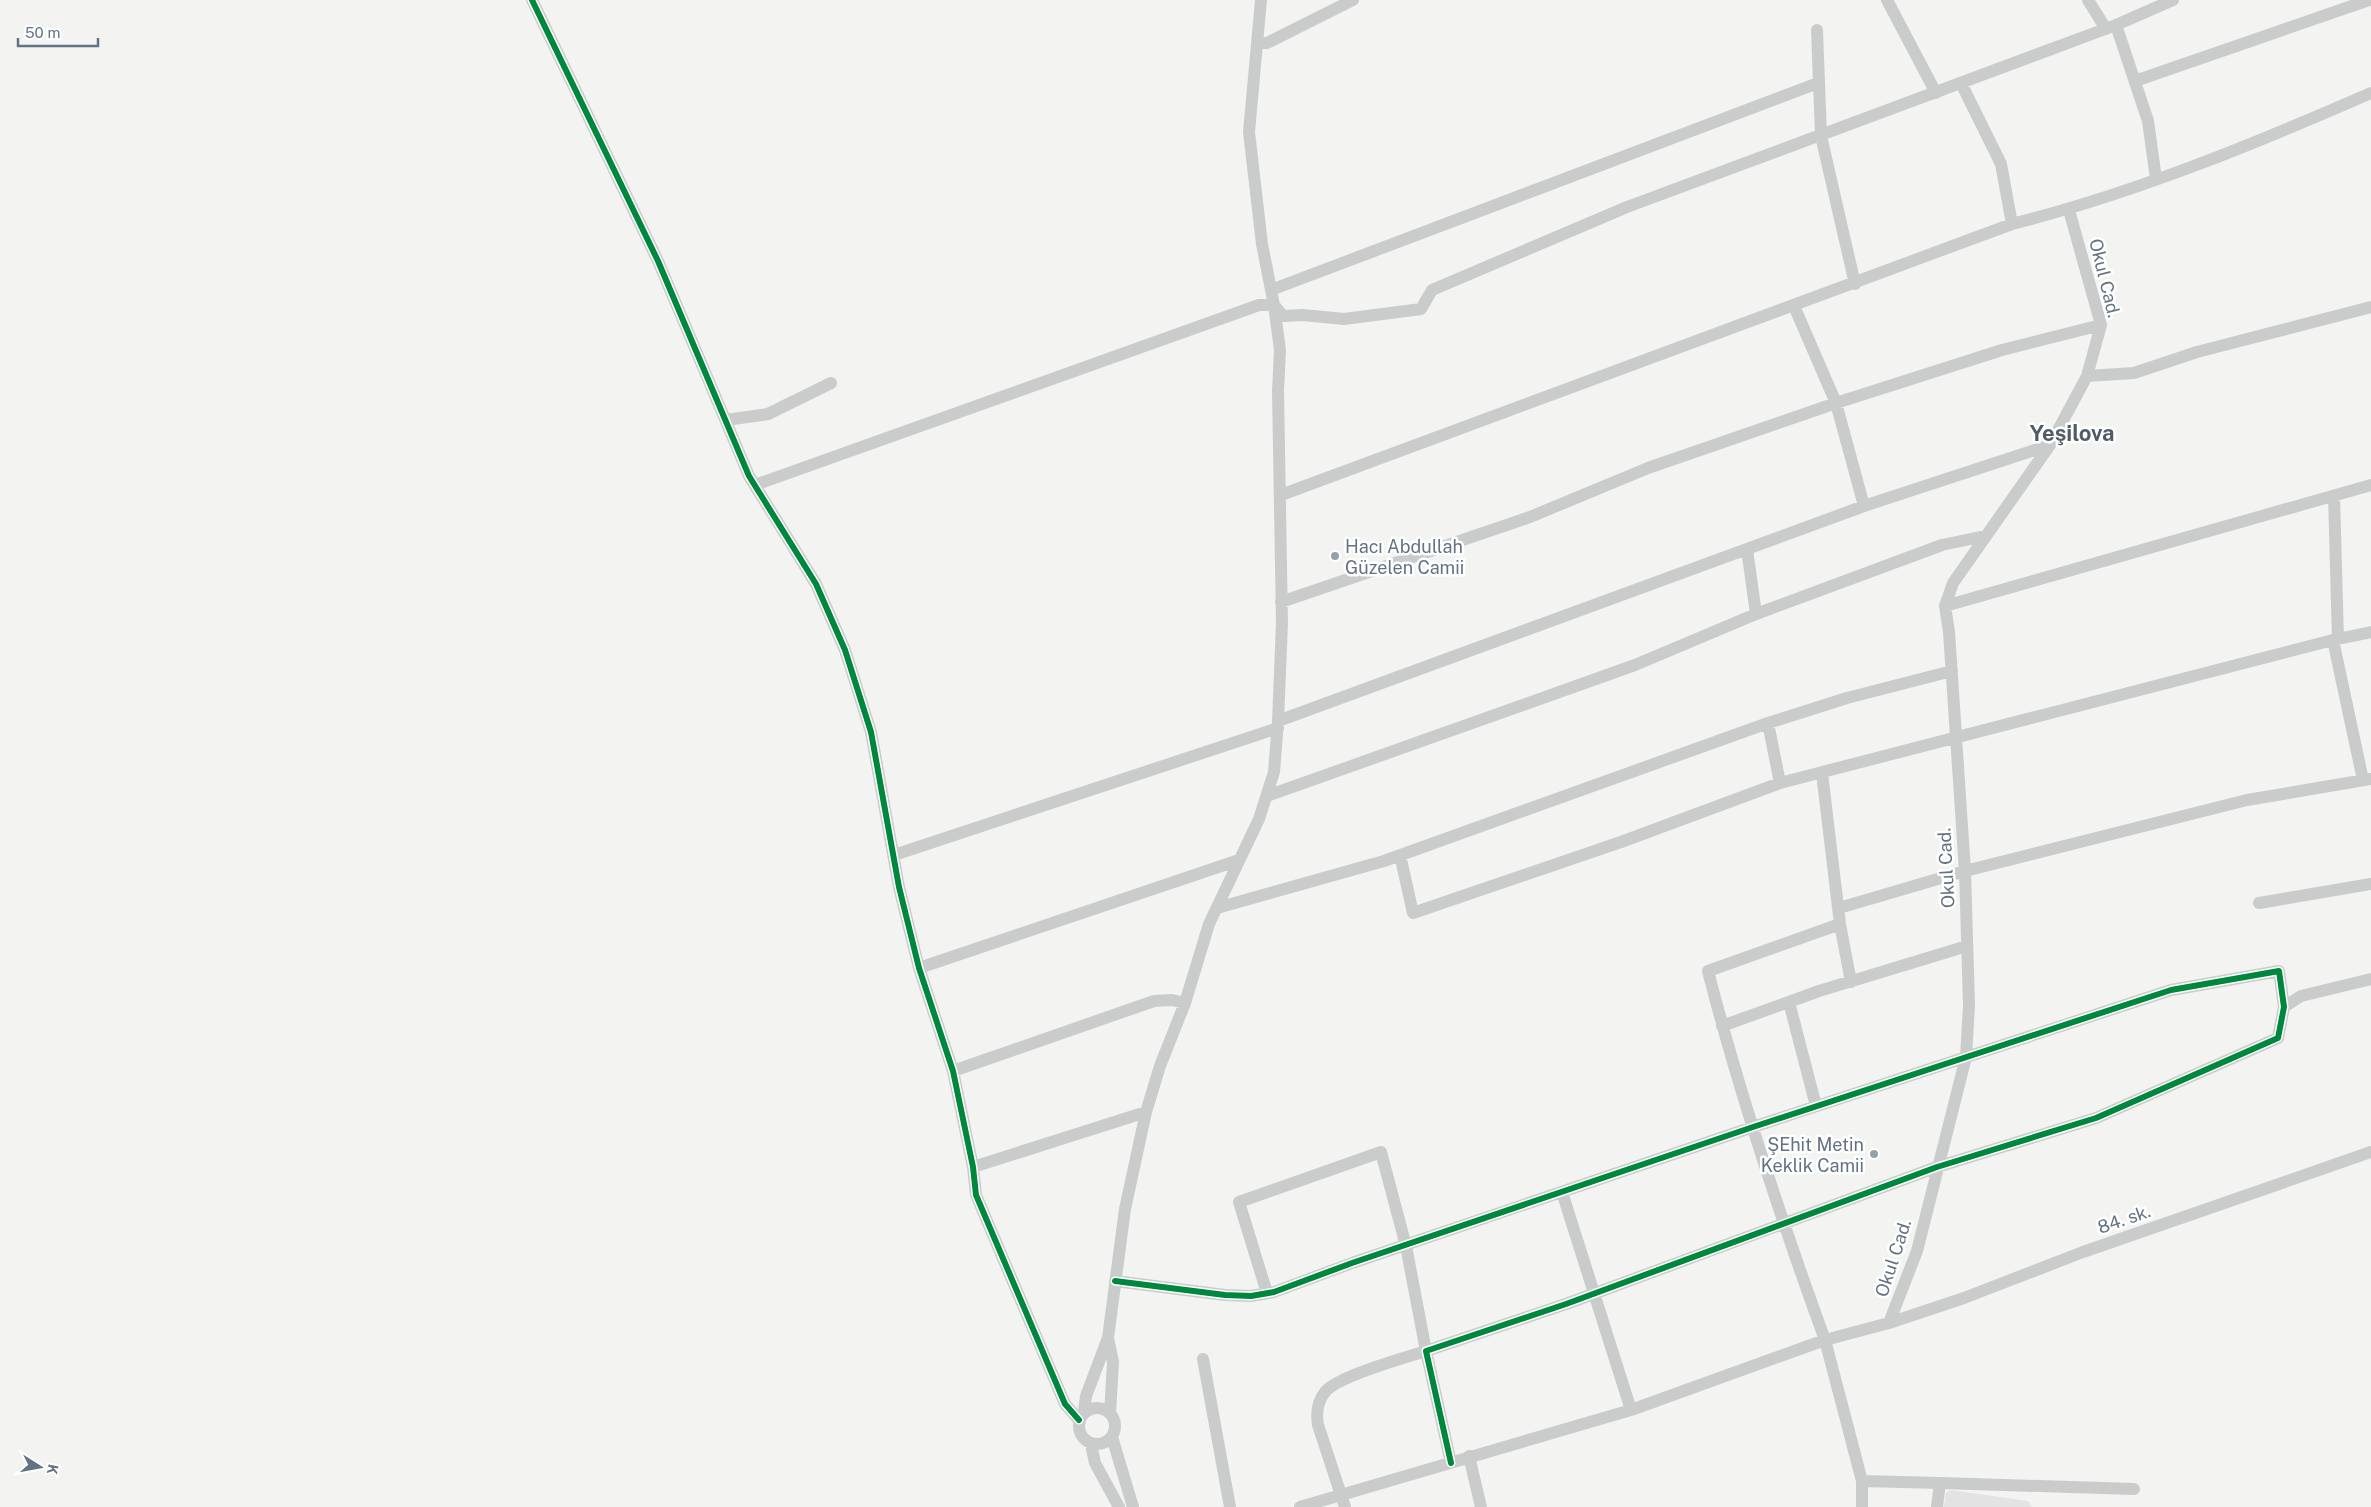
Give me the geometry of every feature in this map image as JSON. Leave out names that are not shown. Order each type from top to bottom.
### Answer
[{"type":"street","points":[[532,0],[658,261],[749,476],[816,584],[845,650],[872,732],[899,887],[919,968],[953,1071],[973,1167],[976,1195],[1064,1404],[1082,1416]]},
{"type":"street","points":[[1119,1507],[1095,1463],[1091,1444],[1080,1434],[1086,1396],[1108,1338],[1125,1209],[1146,1112],[1160,1066],[1185,1003],[1209,924],[1259,819],[1274,772],[1278,724],[1281,602],[1278,391],[1280,350],[1274,305],[1262,244],[1249,132],[1261,0]]},
{"type":"street","points":[[1257,43],[1267,43],[1353,0]]},
{"type":"street","points":[[1887,0],[1936,93]]},
{"type":"street","points":[[2088,0],[2111,27],[2135,81],[2151,134],[2156,178]]},
{"type":"street","points":[[1274,305],[1283,316],[1303,315],[1344,320],[1421,309],[1432,290],[1627,207],[2111,27],[2173,0]]},
{"type":"street","points":[[2135,81],[2370,0]]},
{"type":"street","points":[[1817,30],[1821,136],[1855,284]]},
{"type":"street","points":[[1271,290],[1818,83]]},
{"type":"street","points":[[1961,83],[2000,164],[2012,224]]},
{"type":"street","points":[[1280,495],[1855,284],[2012,224],[2069,210],[2284,131],[2371,93]]},
{"type":"street","name":"Okul Cad.","points":[[1300,1507],[1631,1410],[1825,1340],[1889,1323],[1917,1251],[1966,1057],[1969,1005],[1964,871],[1952,671],[1945,606],[1953,583],[2050,445],[2087,376],[2101,325],[2069,210]]},
{"type":"street","points":[[755,485],[1259,305],[1274,305]]},
{"type":"street","points":[[1794,306],[1836,403],[1864,506]]},
{"type":"street","points":[[2087,376],[2134,373],[2197,352],[2371,307]]},
{"type":"street","points":[[1281,602],[1530,516],[1648,468],[1836,403],[2002,350],[2101,325]]},
{"type":"street","points":[[726,420],[768,414],[831,383]]},
{"type":"street","points":[[894,854],[1278,724],[1864,506],[2050,445]]},
{"type":"street","points":[[1945,606],[2371,484]]},
{"type":"street","points":[[1839,908],[1964,871],[2247,800],[2367,780],[2335,639],[2334,496]]},
{"type":"street","points":[[1266,796],[1635,666],[1756,614],[1942,545],[1985,536]]},
{"type":"street","points":[[1747,549],[1756,614]]},
{"type":"street","points":[[1400,855],[1413,914],[1621,842],[1780,783],[1955,736],[2335,639],[2371,632]]},
{"type":"street","points":[[1216,908],[1400,855],[1768,723],[1847,698],[1952,671]]},
{"type":"street","points":[[1768,723],[1780,783]]},
{"type":"street","points":[[1822,773],[1840,924],[1851,982]]},
{"type":"street","points":[[919,968],[1239,860]]},
{"type":"street","points":[[2259,903],[2371,884]]},
{"type":"street","points":[[1840,924],[1708,971],[1722,1026],[1782,1223],[1825,1340],[1862,1480],[1862,1507]]},
{"type":"street","points":[[1722,1026],[1789,1002],[1967,946]]},
{"type":"street","points":[[1115,1281],[1225,1295],[1251,1296],[1267,1293],[1753,1127],[2171,990],[2279,971],[2284,1007],[2278,1038],[2096,1118],[1937,1167],[1594,1293],[1340,1381],[1326,1391],[1320,1400],[1317,1417],[1345,1507]]},
{"type":"street","points":[[2284,1007],[2301,996],[2371,979]]},
{"type":"street","points":[[953,1071],[1154,1001],[1172,1000],[1185,1003]]},
{"type":"street","points":[[1789,1002],[1816,1106]]},
{"type":"street","points":[[973,1167],[1146,1112]]},
{"type":"street","points":[[1267,1293],[1239,1202],[1381,1152],[1406,1246],[1426,1351],[1451,1463]]},
{"type":"street","name":"84. sk.","points":[[1889,1323],[1964,1298],[2083,1252],[2371,1152]]},
{"type":"street","points":[[1562,1192],[1631,1410]]},
{"type":"street","points":[[1091,1444],[1100,1444],[1112,1436],[1115,1428],[1110,1414],[1113,1362],[1108,1338]]},
{"type":"street","points":[[1203,1359],[1230,1507]]},
{"type":"street","points":[[1082,1416],[1098,1408],[1110,1414]]},
{"type":"street","points":[[1112,1436],[1133,1507]]},
{"type":"street","points":[[1469,1456],[1481,1507]]},
{"type":"street","points":[[1862,1480],[2134,1489]]},
{"type":"street","points":[[1937,1507],[1940,1484]]},
{"type":"shaded area","points":[[1950,1490],[2028,1501],[2032,1507],[1944,1507],[1946,1493]]},
{"type":"cycle path","points":[[532,0],[658,261],[749,476],[816,584],[845,650],[871,732],[899,887],[919,968],[953,1071],[973,1167],[976,1195],[1065,1404],[1079,1420]]},
{"type":"cycle path","points":[[1115,1281],[1225,1295],[1251,1296],[1274,1292],[1352,1263],[1753,1127],[2171,990],[2279,971],[2284,1007],[2278,1038],[2096,1118],[1937,1167],[1566,1304],[1426,1351],[1451,1463]]},
{"type":"place","name":"Hacı Abdullah Güzelen Camii","points":[[1335,556]]},
{"type":"place","name":"ŞEhit Metin Keklik Camii","points":[[1874,1154]]},
{"type":"district","name":"Yeşilova","points":[[2072,433]]}]
